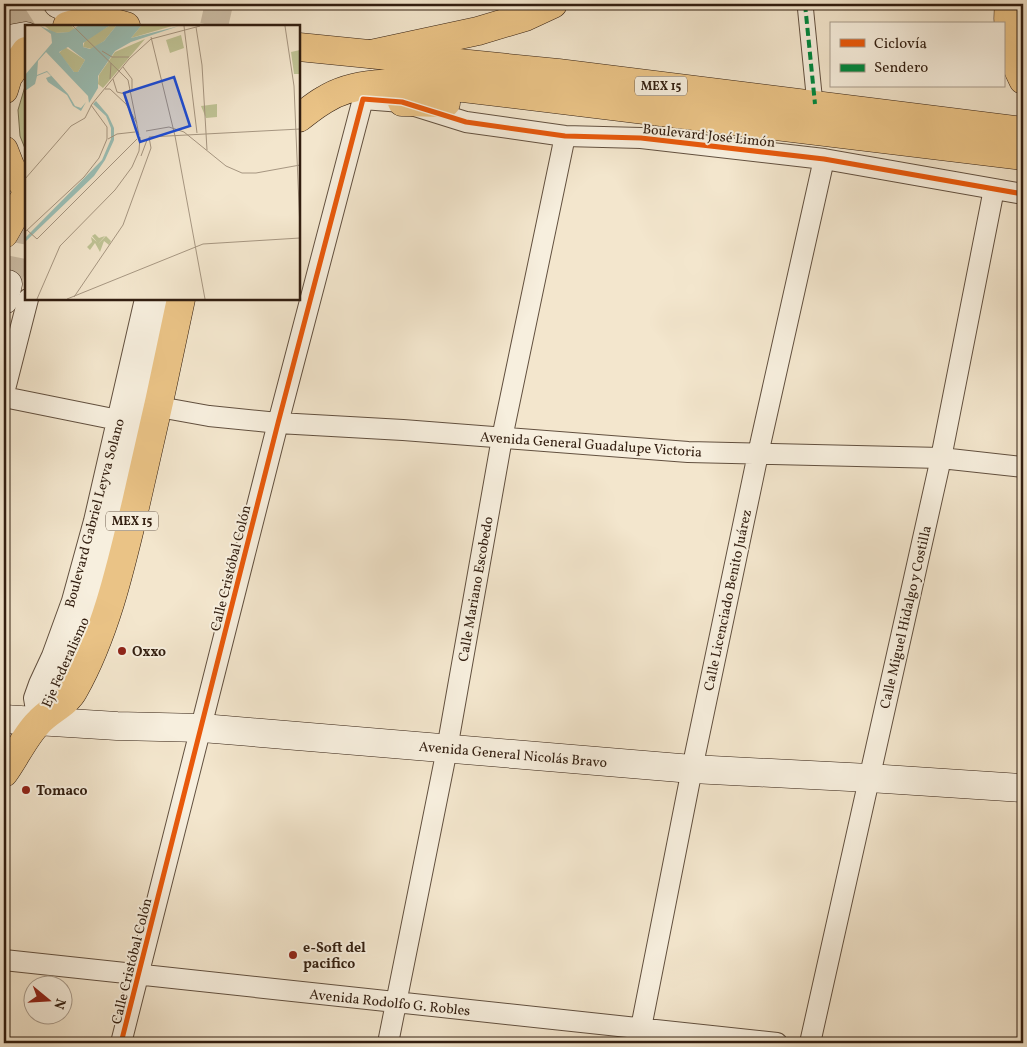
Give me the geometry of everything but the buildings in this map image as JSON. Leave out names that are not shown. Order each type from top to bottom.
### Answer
[{"type":"main road","points":[[58,4],[97,21]]},
{"type":"main road","points":[[371,54],[478,31],[525,17],[553,4]]},
{"type":"main road","points":[[1009,4],[1010,44],[1023,80]]},
{"type":"main road","points":[[70,25],[97,21],[123,25]]},
{"type":"main road","points":[[4,40],[25,36]]},
{"type":"main road","name":"MEX 15","points":[[300,48],[558,73],[1023,131]]},
{"type":"main road","points":[[4,90],[8,77],[25,52]]},
{"type":"main road","name":"Boulevard José Limón","points":[[300,117],[325,99],[351,89],[374,84],[400,82],[438,85],[1023,156]]},
{"type":"main road","points":[[402,102],[481,105],[590,118],[658,112]]},
{"type":"main road","points":[[4,150],[11,168],[25,188]]},
{"type":"main road","points":[[4,205],[25,190]]},
{"type":"main road","points":[[4,234],[25,197]]},
{"type":"main road","name":"MEX 15","points":[[4,773],[38,722],[62,705],[73,692],[96,643],[112,596],[128,538],[159,407],[162,302]]},
{"type":"main road","name":"Eje Federalismo","points":[[38,722],[74,648],[107,545],[162,302]]},
{"type":"main road","name":"Avenida General Nicolás Bravo","points":[[4,719],[117,726],[202,728],[692,769],[1023,788]]},
{"type":"street","points":[[805,4],[815,104]]},
{"type":"street","name":"Boulevard José Limón","points":[[363,100],[402,102],[466,122],[565,136],[641,138],[824,159],[1023,194]]},
{"type":"street","name":"Calle Cristóbal Colón","points":[[121,1043],[278,422],[363,100]]},
{"type":"street","name":"Calle Mariano Escobedo","points":[[388,1043],[447,749],[502,438],[565,136]]},
{"type":"street","name":"Calle Licenciado Benito Juárez","points":[[639,1036],[692,769],[758,454],[824,159]]},
{"type":"street","name":"Calle Miguel Hidalgo y Costilla","points":[[810,1043],[941,458],[994,189]]},
{"type":"street","points":[[13,294],[4,395],[118,420]]},
{"type":"street","name":"Boulevard Gabriel Leyva Solano","points":[[38,722],[34,698],[72,601],[94,521],[118,420],[162,302]]},
{"type":"street","name":"Avenida General Guadalupe Victoria","points":[[159,407],[209,416],[278,422],[688,452],[941,458],[1023,467]]},
{"type":"street","name":"Avenida Rodolfo G. Robles","points":[[4,960],[395,1002],[639,1036],[776,1043]]},
{"type":"green space","points":[[25,86],[25,148],[20,136],[18,110]]},
{"type":"tunnel","points":[[4,26],[26,18],[44,4]]},
{"type":"tunnel","points":[[214,25],[219,4]]},
{"type":"tunnel","points":[[8,284],[24,203]]},
{"type":"marked path","points":[[805,4],[815,104]]},
{"type":"cycle path","points":[[121,1043],[278,423],[363,99],[402,102],[466,122],[565,136],[641,138],[824,159],[1023,194]]},
{"type":"place","name":"Oxxo","points":[[122,651]]},
{"type":"place","name":"Tomaco","points":[[26,790]]},
{"type":"place","name":"e-Soft del pacifico","points":[[293,955]]}]
